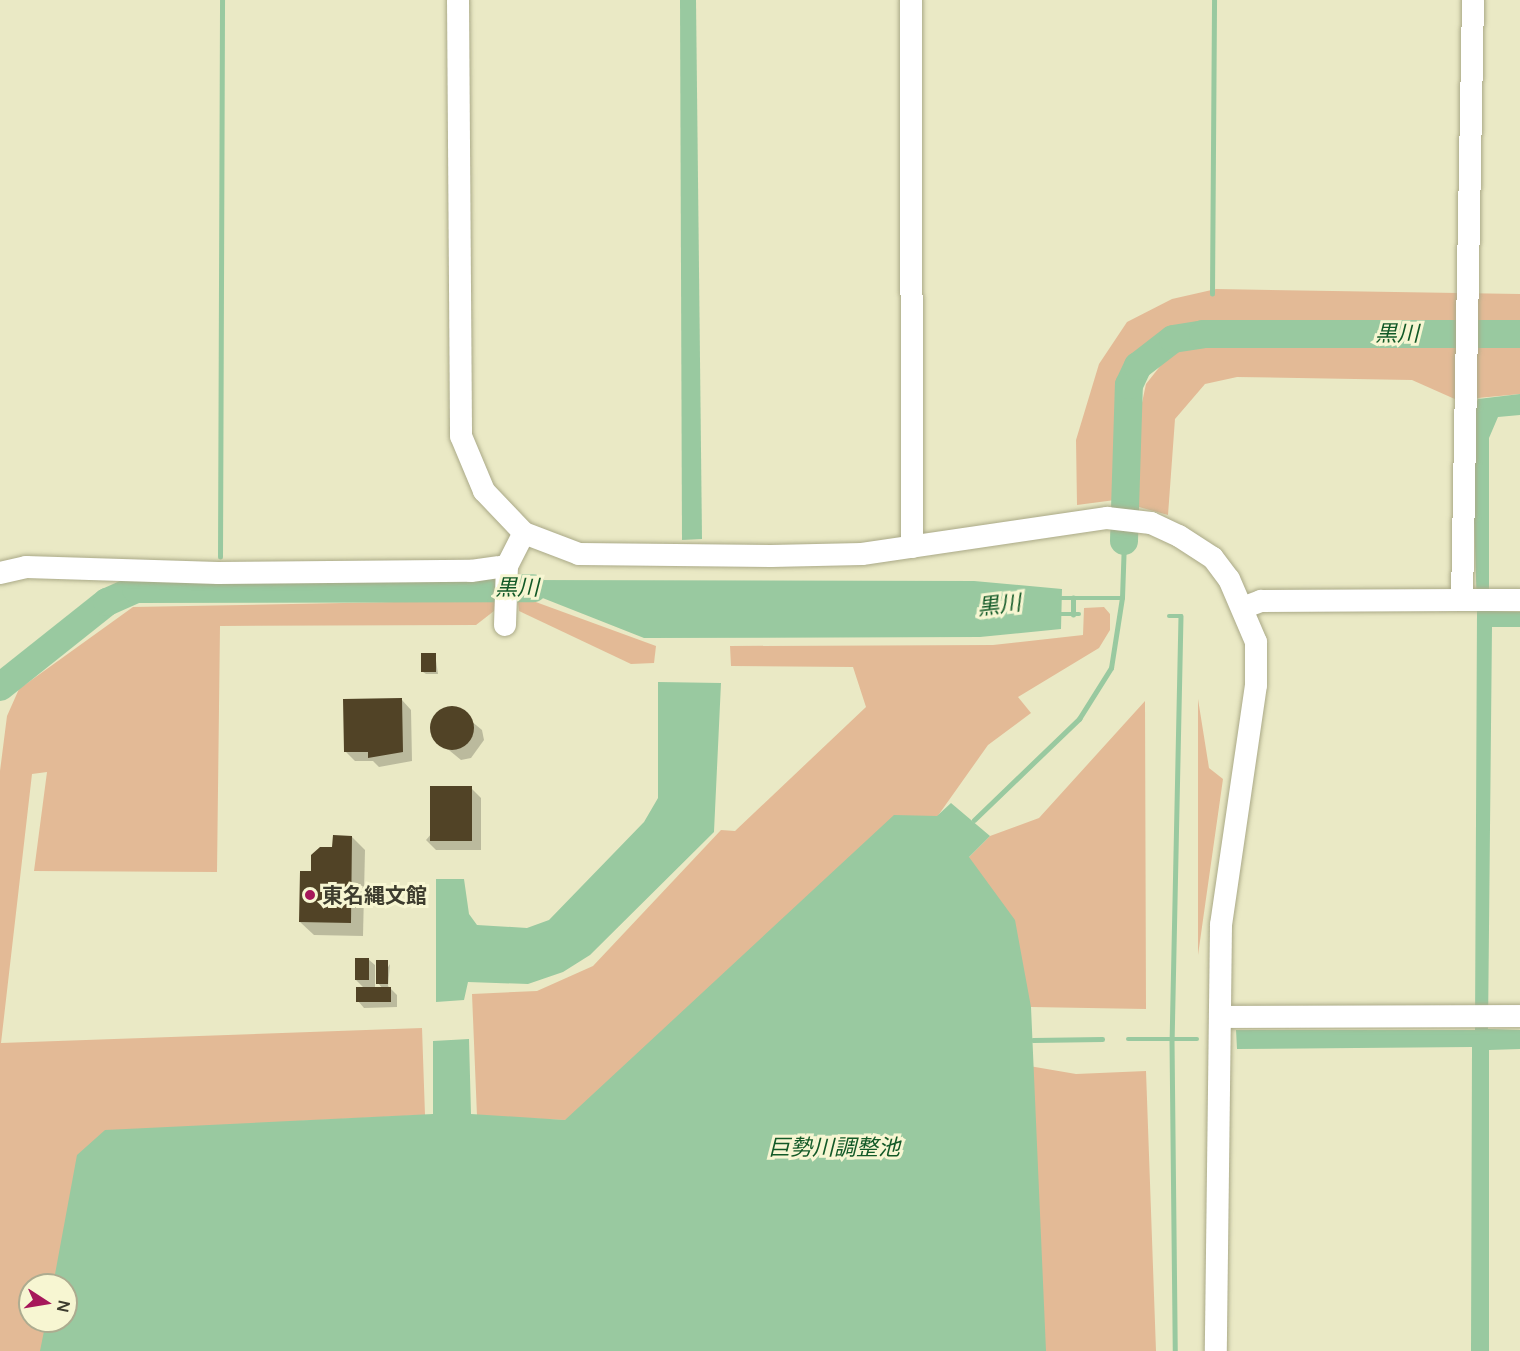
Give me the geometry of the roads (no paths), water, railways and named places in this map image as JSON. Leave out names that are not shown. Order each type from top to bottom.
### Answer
[{"type":"street","points":[[458,0],[461,436],[484,491],[524,532],[579,554],[771,556],[912,547],[1107,518],[1151,523],[1213,558],[1245,606],[1256,642],[1256,685],[1225,876],[1220,1017],[1216,1351]]},
{"type":"street","points":[[911,0],[912,547]]},
{"type":"street","points":[[1467,600],[1463,360],[1465,307],[1472,241],[1473,0]]},
{"type":"street","points":[[505,625],[507,566],[524,532]]},
{"type":"street","points":[[0,573],[26,567],[229,573],[471,571],[507,566]]},
{"type":"street","points":[[1245,606],[1261,601],[1520,600]]},
{"type":"street","points":[[1220,1017],[1520,1016]]},
{"type":"water","points":[[680,0],[696,0],[702,539],[682,540]]},
{"type":"water","points":[[1520,394],[1520,415],[1498,417],[1489,438],[1489,611],[1520,612],[1520,627],[1492,627],[1488,1029],[1520,1030],[1520,1049],[1489,1050],[1489,1351],[1471,1351],[1472,1047],[1237,1049],[1236,1030],[1475,1030],[1477,611],[1471,415],[1478,399]]},
{"type":"water","points":[[518,580],[974,581],[1062,589],[1061,629],[980,637],[644,638],[535,595],[521,595]]},
{"type":"water","points":[[658,682],[721,683],[714,832],[590,955],[563,972],[528,984],[468,982],[464,1000],[436,1002],[436,879],[464,879],[469,914],[477,925],[527,928],[549,920],[644,822],[658,798]]},
{"type":"water","name":"巨勢川調整池","points":[[951,803],[990,836],[969,857],[1015,920],[1031,1007],[1046,1351],[40,1351],[44,1333],[78,1333],[78,1273],[55,1273],[77,1155],[105,1130],[433,1114],[433,1041],[469,1039],[471,1114],[565,1120],[894,815],[937,816]]},
{"type":"waterway","points":[[220,557],[222,0]]},
{"type":"waterway","points":[[1212,294],[1214,0]]},
{"type":"waterway","name":"黒川","points":[[1124,541],[1129,385],[1138,366],[1173,339],[1203,334],[1520,334]]},
{"type":"waterway","points":[[1061,598],[1122,598],[1124,541]]},
{"type":"waterway","name":"黒川","points":[[0,687],[107,602],[136,589],[533,588]]},
{"type":"waterway","points":[[1073,598],[1073,615]]},
{"type":"waterway","points":[[974,820],[1079,719],[1111,668],[1122,598]]},
{"type":"waterway","points":[[1061,614],[1079,614]]},
{"type":"waterway","points":[[1169,616],[1181,616],[1172,1039],[1175,1351]]},
{"type":"waterway","points":[[1033,1040],[1102,1039]]},
{"type":"waterway","points":[[1128,1039],[1197,1039]]},
{"type":"place","name":"東名縄文館","points":[[310,895]]}]
